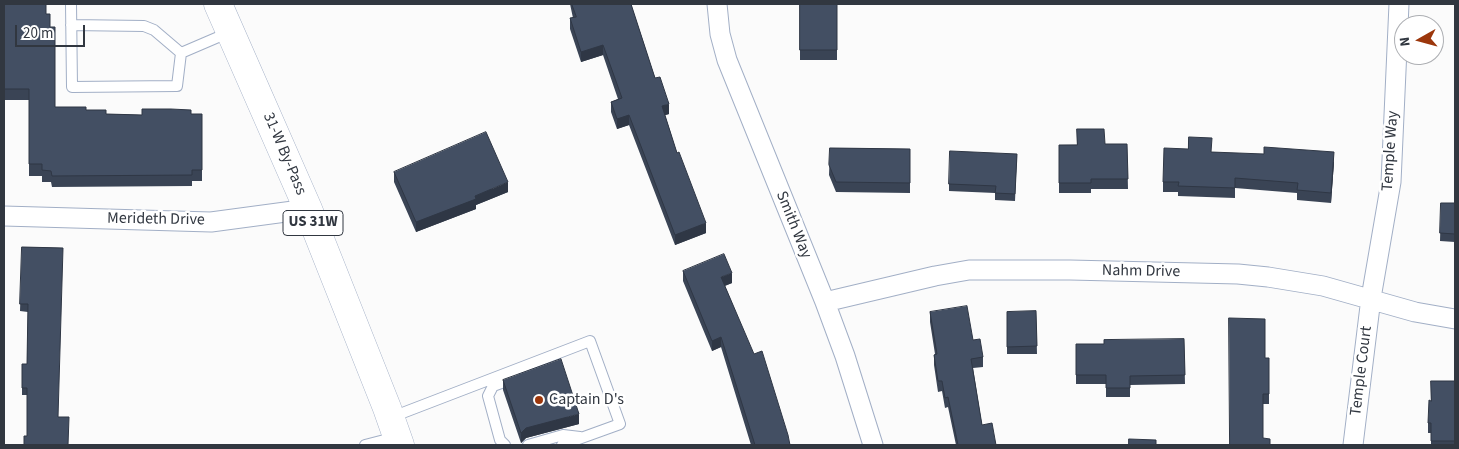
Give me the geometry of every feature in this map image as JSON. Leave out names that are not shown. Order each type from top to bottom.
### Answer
[{"type":"main road","name":"31-W By-Pass","points":[[218,4],[308,209],[396,433]]},
{"type":"street","name":"Smith Way","points":[[717,4],[720,34],[727,60],[825,302],[845,356],[873,445]]},
{"type":"street","name":"Temple Way","points":[[1371,298],[1391,182],[1399,4]]},
{"type":"street","name":"Merideth Drive","points":[[4,216],[211,222],[308,209]]},
{"type":"street","name":"Nahm Drive","points":[[825,302],[935,276],[969,270],[1238,274],[1324,286],[1415,312],[1455,319]]},
{"type":"street","name":"Temple Court","points":[[1353,445],[1371,298]]},
{"type":"lane","points":[[71,4],[72,87],[177,86],[181,53]]},
{"type":"lane","points":[[72,25],[144,26],[154,30],[181,53]]},
{"type":"lane","points":[[181,53],[231,31]]},
{"type":"lane","points":[[365,445],[396,433],[569,349],[590,341],[620,424],[562,445]]},
{"type":"lane","points":[[505,445],[500,440],[488,396],[493,386],[558,363],[569,349]]},
{"type":"lane","points":[[528,445],[563,435],[585,438]]},
{"type":"building","points":[[4,4],[46,4],[46,14],[50,14],[50,27],[55,27],[55,107],[86,107],[86,110],[106,110],[106,114],[142,115],[142,109],[171,109],[191,110],[191,114],[202,114],[202,170],[192,170],[192,175],[52,176],[51,171],[42,170],[42,164],[29,164],[29,89],[4,89]]},
{"type":"building","points":[[572,4],[631,4],[655,78],[660,77],[669,104],[662,106],[677,153],[679,152],[706,223],[675,235],[629,115],[617,119],[611,102],[622,98],[603,45],[581,52],[570,18],[576,17]]},
{"type":"building","points":[[800,4],[837,4],[837,50],[800,50]]},
{"type":"building","points":[[1077,129],[1104,129],[1105,144],[1127,144],[1128,179],[1091,179],[1091,183],[1059,183],[1059,145],[1077,145]]},
{"type":"building","points":[[486,132],[508,182],[475,196],[476,199],[416,222],[394,172]]},
{"type":"building","points":[[1189,137],[1212,138],[1211,152],[1264,154],[1264,147],[1334,152],[1331,193],[1297,190],[1298,183],[1235,178],[1235,188],[1178,186],[1179,182],[1163,182],[1164,148],[1188,149]]},
{"type":"building","points":[[830,148],[910,149],[910,183],[836,182],[829,165]]},
{"type":"building","points":[[950,151],[1017,154],[1015,194],[995,193],[996,186],[949,184]]},
{"type":"building","points":[[1441,203],[1455,203],[1455,234],[1440,233]]},
{"type":"building","points":[[22,247],[63,248],[58,417],[69,417],[68,445],[24,445],[24,436],[27,436],[27,388],[22,388],[22,364],[27,364],[28,304],[20,304]]},
{"type":"building","points":[[724,254],[732,273],[721,277],[754,354],[762,351],[790,445],[755,445],[721,337],[712,341],[683,271]]},
{"type":"building","points":[[967,306],[973,340],[980,339],[983,357],[971,359],[982,425],[992,423],[996,445],[958,445],[948,397],[945,398],[942,381],[938,381],[934,355],[937,354],[930,312]]},
{"type":"building","points":[[1036,311],[1037,346],[1007,347],[1007,312]]},
{"type":"building","points":[[1229,318],[1265,319],[1265,358],[1269,358],[1269,394],[1263,394],[1263,438],[1270,439],[1270,445],[1230,445]]},
{"type":"building","points":[[1184,339],[1185,375],[1130,376],[1130,388],[1106,388],[1106,375],[1076,375],[1076,344],[1104,344],[1104,340]]},
{"type":"building","name":"Captain D's","points":[[561,359],[579,414],[526,428],[521,433],[503,380]]},
{"type":"building","points":[[1431,381],[1455,381],[1455,441],[1431,441],[1431,423],[1428,423]]},
{"type":"building","points":[[1129,439],[1156,440],[1156,445],[1129,445]]},
{"type":"place","name":"Captain D's","points":[[539,400]]}]
